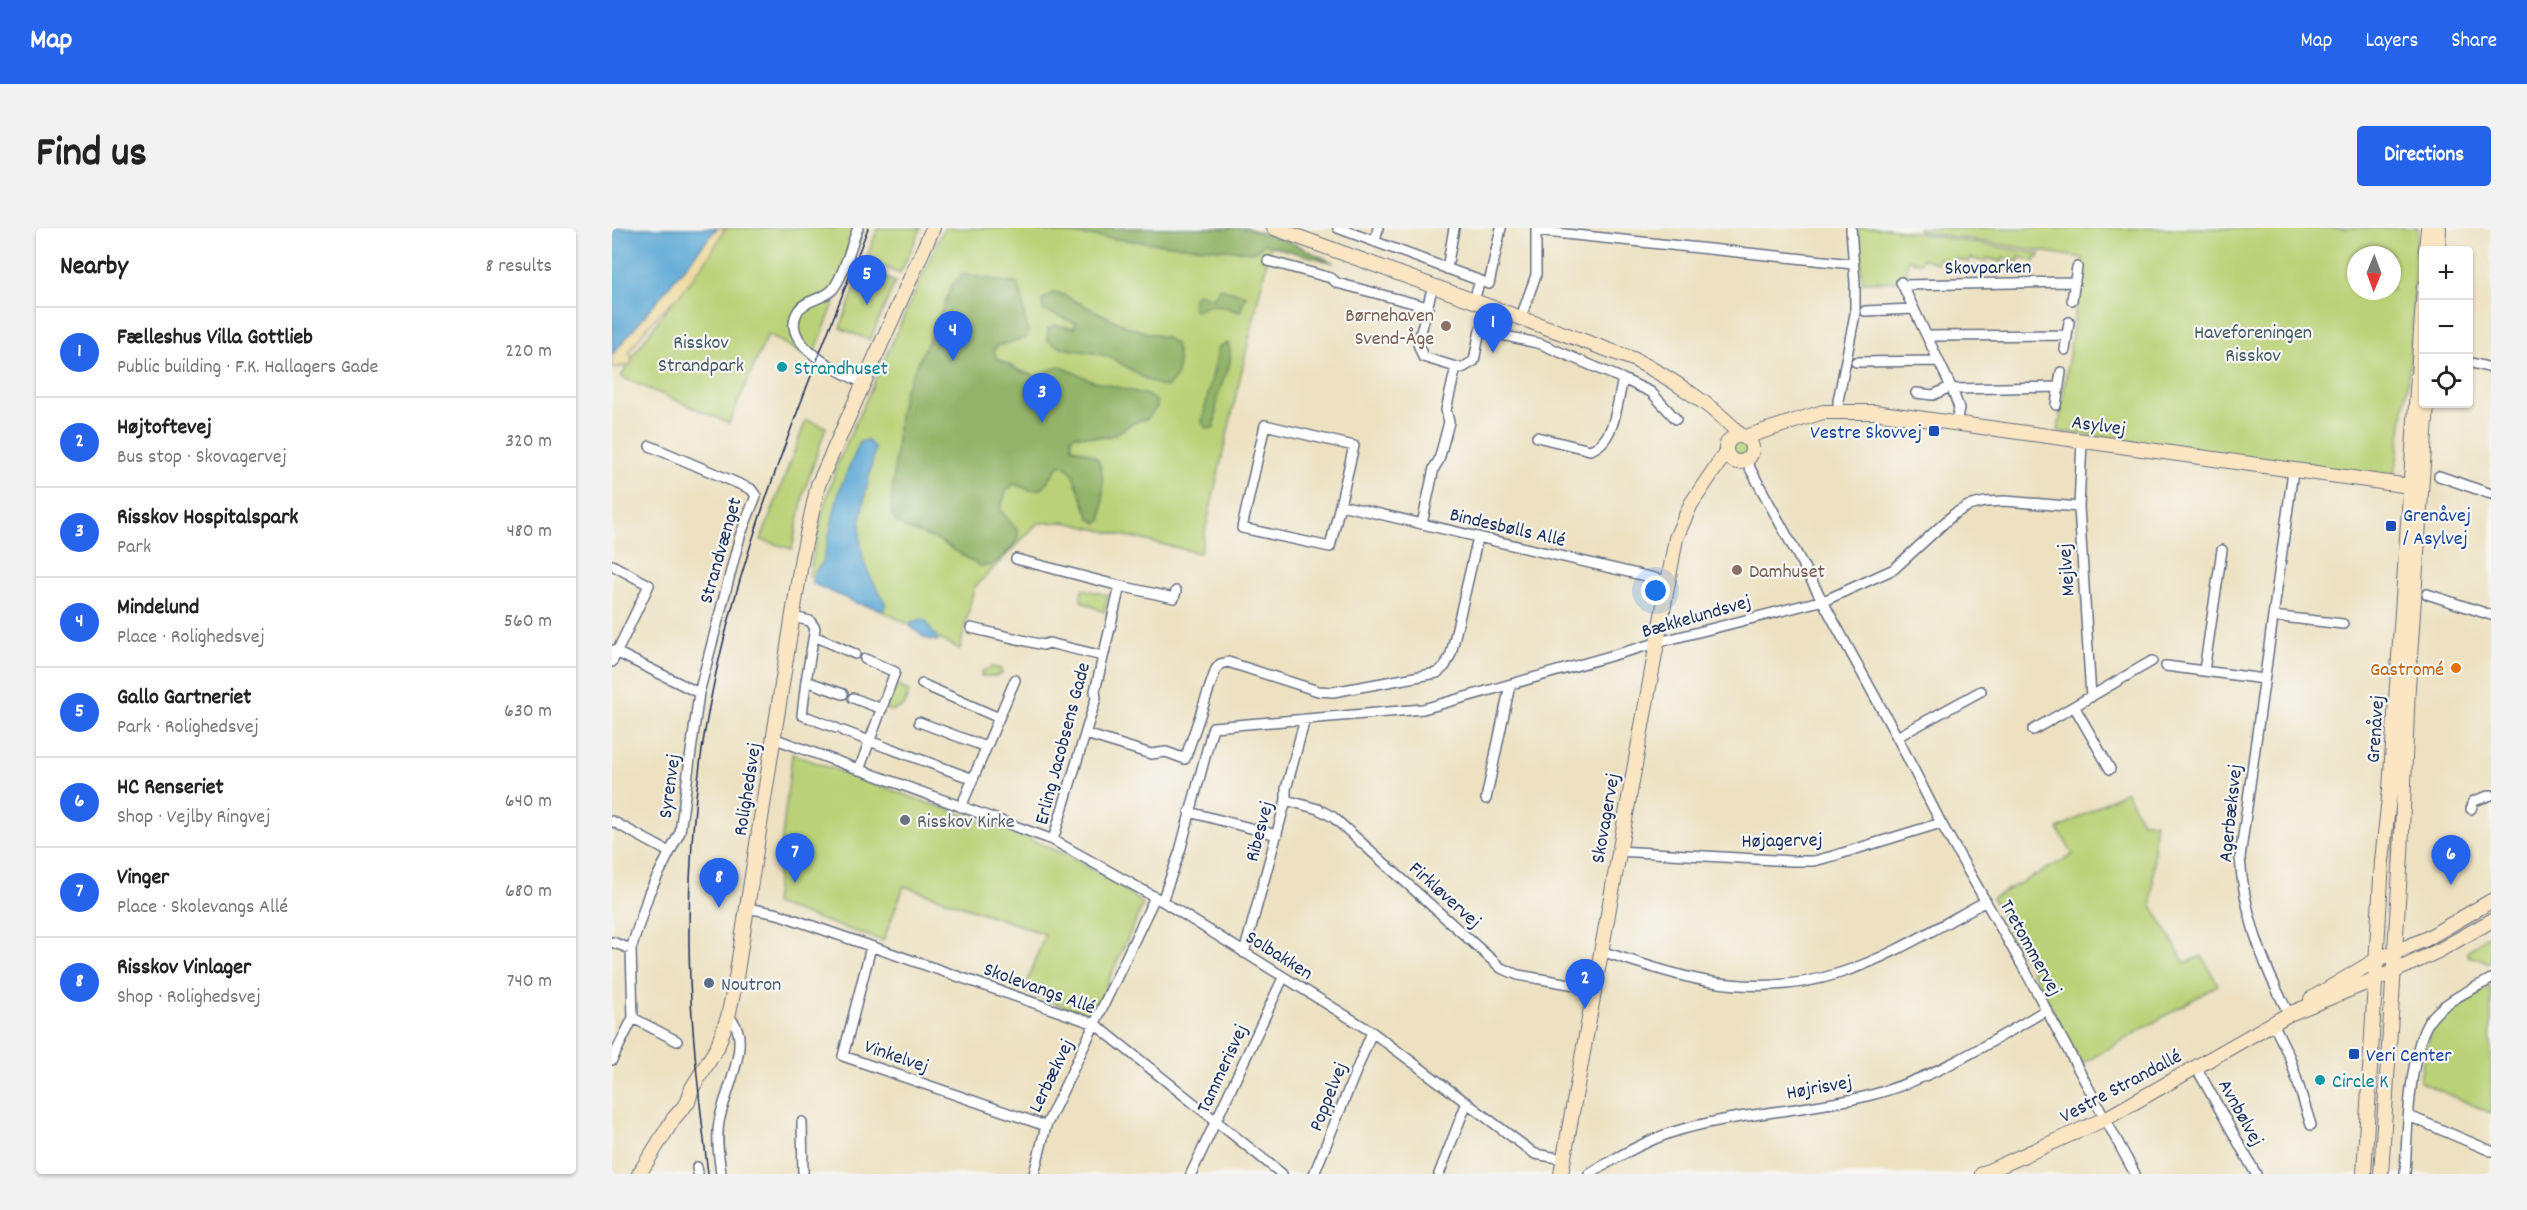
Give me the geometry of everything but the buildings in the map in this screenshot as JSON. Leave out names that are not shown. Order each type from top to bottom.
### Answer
[{"type":"street","points":[[858,228],[832,290],[798,311],[794,324],[800,342],[808,350],[863,383]]},
{"type":"street","name":"Rolighedsvej","points":[[639,1174],[674,1118],[688,1102],[692,1088],[714,1053],[728,1017],[802,557],[818,486],[933,228]]},
{"type":"street","points":[[1274,228],[1521,317],[1651,368],[1726,421],[1739,448]]},
{"type":"street","points":[[1338,228],[1489,284],[1501,228]]},
{"type":"street","points":[[1375,242],[1378,228]]},
{"type":"street","points":[[1447,269],[1454,228]]},
{"type":"street","points":[[1839,411],[1838,401],[1855,314],[1851,228]]},
{"type":"street","points":[[2426,246],[2427,228]]},
{"type":"street","points":[[2438,246],[2439,228]]},
{"type":"street","points":[[1521,317],[1536,275],[1536,230],[1853,264]]},
{"type":"street","points":[[1268,261],[1331,278],[1337,283],[1428,307]]},
{"type":"street","points":[[2072,300],[2077,267]]},
{"type":"street","points":[[1474,300],[1480,281]]},
{"type":"street","name":"Skovparken","points":[[1956,424],[1958,405],[1902,284],[2075,282]]},
{"type":"street","points":[[1433,285],[1419,344],[1423,357],[1462,368],[1474,361],[1480,330],[1541,344],[1651,392],[1676,419]]},
{"type":"street","name":"Grenåvej","points":[[2380,1174],[2394,952],[2423,300]]},
{"type":"street","points":[[1865,311],[1914,309]]},
{"type":"street","points":[[2064,350],[2069,322]]},
{"type":"street","points":[[1927,336],[2067,335]]},
{"type":"street","points":[[1856,362],[1938,361]]},
{"type":"street","points":[[2473,363],[2491,368]]},
{"type":"street","points":[[1422,524],[1434,468],[1439,460],[1449,422],[1446,410],[1456,367]]},
{"type":"street","points":[[2056,405],[2061,372]]},
{"type":"street","points":[[1537,437],[1590,450],[1596,448],[1610,433],[1623,379]]},
{"type":"street","points":[[1916,393],[1933,395],[1951,388],[2059,387]]},
{"type":"street","name":"Grenåvej","points":[[2364,1174],[2382,861],[2416,487],[2426,408]]},
{"type":"street","name":"Asylvej","points":[[1739,448],[1773,429],[1802,418],[1839,411],[1874,412],[2416,487]]},
{"type":"street","points":[[1265,425],[1354,446],[1341,505],[1330,547],[1242,528],[1265,425]]},
{"type":"street","name":"Mejlvej","points":[[2082,441],[2079,507],[2091,697]]},
{"type":"street","name":"Strandvænget","points":[[650,446],[751,489],[756,496],[740,536],[699,693]]},
{"type":"street","name":"Skovagervej","points":[[1561,1174],[1655,644],[1676,538],[1683,520],[1711,477],[1739,448]]},
{"type":"street","name":"Tretommervej","points":[[1739,448],[1897,737],[1941,823],[2135,1174]]},
{"type":"street","name":"Agerbæksvej","points":[[2289,1014],[2263,961],[2248,914],[2240,867],[2242,828],[2293,471]]},
{"type":"street","points":[[2439,477],[2491,494]]},
{"type":"street","name":"Bækkelundsvej","points":[[1213,727],[1423,710],[1655,644],[1822,600],[1894,569],[1954,514],[1968,506],[1981,502],[2005,501],[2079,507]]},
{"type":"street","name":"Bindesbølls Allé","points":[[1341,505],[1667,581]]},
{"type":"street","points":[[1086,734],[1151,754],[1166,752],[1185,759],[1216,669],[1220,664],[1228,662],[1318,691],[1333,692],[1437,673],[1445,666],[1451,654],[1478,537]]},
{"type":"street","points":[[2204,671],[2222,550]]},
{"type":"street","points":[[1016,559],[1174,598],[1176,591]]},
{"type":"street","points":[[612,565],[649,585],[614,651],[612,662]]},
{"type":"street","name":"Erling Jacobsens Gade","points":[[1053,840],[1096,698],[1095,691],[1120,586]]},
{"type":"street","points":[[2427,594],[2491,615]]},
{"type":"street","points":[[2273,616],[2343,624]]},
{"type":"street","points":[[792,617],[813,622],[815,628],[802,715],[973,779]]},
{"type":"street","name":"Erling Jacobsens Gade","points":[[971,628],[1103,656]]},
{"type":"street","points":[[814,636],[855,654]]},
{"type":"street","points":[[614,651],[699,693]]},
{"type":"street","points":[[859,770],[895,672],[865,658]]},
{"type":"street","points":[[2033,730],[2152,662]]},
{"type":"street","points":[[2166,666],[2264,679]]},
{"type":"street","points":[[961,807],[1015,680]]},
{"type":"street","points":[[806,681],[843,694]]},
{"type":"street","points":[[922,684],[999,718]]},
{"type":"street","points":[[1486,799],[1510,685]]},
{"type":"street","points":[[1897,737],[1981,691]]},
{"type":"street","name":"Syrenvej","points":[[612,1060],[633,1018],[632,949],[649,893],[680,832],[699,693]]},
{"type":"street","points":[[853,698],[882,709]]},
{"type":"street","points":[[2074,706],[2110,769]]},
{"type":"street","name":"Ribesvej","points":[[1244,953],[1277,835],[1286,800],[1286,789],[1305,719]]},
{"type":"street","points":[[920,722],[986,747]]},
{"type":"street","name":"Lerbækvej","points":[[1034,1174],[1046,1126],[1180,851],[1213,727]]},
{"type":"street","name":"Solbakken","points":[[773,738],[1053,840],[1158,899],[1372,1032],[1535,1154],[1563,1159]]},
{"type":"street","points":[[2471,809],[2474,801],[2491,795]]},
{"type":"street","name":"Firkløvervej","points":[[1286,800],[1318,809],[1333,817],[1501,968],[1518,975],[1593,988]]},
{"type":"street","points":[[1189,813],[1277,835]]},
{"type":"street","points":[[612,821],[669,852]]},
{"type":"street","name":"Højagervej","points":[[1618,851],[1814,861],[1941,823]]},
{"type":"street","points":[[1600,951],[1704,981],[1739,986],[1774,986],[1807,982],[1840,975],[1874,962],[1986,901]]},
{"type":"street","name":"Vestre Strandallé","points":[[1982,1174],[2105,1119],[2289,1014],[2321,991],[2376,960],[2426,939],[2491,901]]},
{"type":"street","name":"Skolevangs Allé","points":[[747,908],[778,914],[1095,1024],[1282,1174]]},
{"type":"street","name":"Vestre Strandallé","points":[[2289,1014],[2393,972],[2438,951],[2491,921]]},
{"type":"street","points":[[612,942],[632,949]]},
{"type":"street","name":"Vinkelvej","points":[[871,947],[843,1056],[1046,1126]]},
{"type":"street","name":"Tammerisvej","points":[[1191,1174],[1284,978]]},
{"type":"street","points":[[2405,1174],[2409,1116],[2422,1032],[2431,1018],[2443,1007],[2491,979]]},
{"type":"street","name":"Højrisvej","points":[[1589,1174],[1628,1150],[1670,1133],[1710,1122],[1863,1097],[1910,1083],[2046,1010]]},
{"type":"street","points":[[721,1174],[718,1147],[719,1122],[739,1048],[739,1029],[728,1017]]},
{"type":"street","points":[[633,1018],[677,1041]]},
{"type":"street","points":[[2273,1023],[2290,1058],[2311,1125]]},
{"type":"street","name":"Poppelvej","points":[[1314,1174],[1372,1032]]},
{"type":"street","name":"Avnbølvej","points":[[2196,1067],[2256,1174]]},
{"type":"street","points":[[1439,1174],[1467,1102]]},
{"type":"street","points":[[2409,1116],[2491,1151]]},
{"type":"street","points":[[802,1122],[804,1174]]},
{"type":"green space","name":"Risskov Strandpark","points":[[726,228],[863,228],[812,360],[768,334],[729,423],[621,377],[632,357]]},
{"type":"green space","points":[[878,228],[921,228],[900,274],[880,265],[877,269],[865,263]]},
{"type":"green space","points":[[944,228],[1206,228],[1272,239],[1200,553],[1065,522],[1038,523],[974,588],[960,649],[809,576],[821,516],[838,462]]},
{"type":"green space","points":[[1016,228],[1247,228],[1288,241],[1334,263],[1264,244],[1254,252]]},
{"type":"green space","points":[[1858,228],[1888,228],[2040,254],[2039,258],[2035,257],[2035,262],[2019,257],[2018,262],[2003,258],[2002,262],[1987,258],[1986,262],[1970,258],[1969,262],[1954,258],[1953,262],[1938,258],[1937,263],[1922,258],[1921,263],[1908,260],[1906,281],[1862,282]]},
{"type":"green space","name":"Haveforeningen Risskov","points":[[1918,228],[2418,228],[2410,365],[2396,467],[2392,475],[2369,475],[2058,431],[2083,258],[1918,231]]},
{"type":"green space","points":[[863,267],[895,282],[870,340],[840,328]]},
{"type":"green space","points":[[962,274],[1017,284],[1019,288],[1028,332],[1026,338],[997,346],[994,350],[996,358],[1020,371],[1036,376],[1059,366],[1093,381],[1147,395],[1156,401],[1157,407],[1147,419],[1133,423],[1113,435],[1099,437],[1075,435],[1071,438],[1072,447],[1094,456],[1101,467],[1102,520],[1098,523],[1090,519],[1072,472],[1063,465],[1059,465],[1042,489],[1029,490],[1014,484],[1006,491],[1000,510],[1018,531],[1018,536],[1009,551],[991,566],[980,566],[938,540],[905,528],[894,520],[891,509],[899,415],[904,391],[933,332],[952,285]]},
{"type":"green space","points":[[1219,288],[1246,295],[1240,312],[1212,305],[1202,307],[1197,311],[1193,308],[1193,298],[1198,293],[1214,298]]},
{"type":"green space","points":[[1053,293],[1059,293],[1128,327],[1166,338],[1175,344],[1178,368],[1175,379],[1166,387],[1158,385],[1106,356],[1068,349],[1047,340],[1048,329],[1055,325],[1074,328],[1076,323],[1043,310],[1042,300]]},
{"type":"green space","points":[[1228,343],[1230,359],[1217,399],[1214,428],[1206,428],[1202,422],[1219,346]]},
{"type":"green space","points":[[806,420],[826,427],[804,492],[792,549],[761,540]]},
{"type":"green space","points":[[1739,442],[1747,450],[1739,458],[1731,450]]},
{"type":"green space","points":[[1082,589],[1108,595],[1104,612],[1081,601]]},
{"type":"green space","points":[[992,667],[1000,669],[1002,674],[981,676],[982,671]]},
{"type":"green space","points":[[894,685],[909,691],[904,706],[892,711],[885,709]]},
{"type":"green space","points":[[792,754],[1039,843],[1093,870],[1143,904],[1092,1017],[1024,991],[1045,934],[904,886],[883,941],[774,904]]},
{"type":"green space","points":[[2126,791],[2142,822],[2155,822],[2152,905],[2185,963],[2202,956],[2218,985],[2082,1064],[1992,898],[2073,855],[2058,829]]},
{"type":"green space","points":[[2394,830],[2390,935],[2388,936]]},
{"type":"green space","points":[[2491,933],[2491,963],[2468,956],[2467,952]]},
{"type":"green space","points":[[2491,986],[2491,1113],[2420,1082],[2427,1045],[2439,1022],[2459,1005]]},
{"type":"sand","points":[[717,228],[725,228],[710,255],[679,296],[639,338],[629,353],[632,357],[631,365],[612,368],[612,354]]},
{"type":"water","points":[[612,228],[717,228],[612,355]]},
{"type":"water","points":[[867,440],[875,448],[863,503],[861,545],[868,572],[886,605],[883,610],[856,603],[812,583],[814,573],[823,562],[839,491],[860,442]]},
{"type":"water","points":[[921,619],[926,621],[938,638],[937,641],[925,638],[911,627],[912,622]]},
{"type":"tram line","points":[[708,1174],[693,1031],[689,945],[693,829],[708,714],[724,639],[754,534],[790,431],[868,228]]},
{"type":"place","name":"Gallo Gartneriet","points":[[867,305]]},
{"type":"place","name":"Børnehaven Svend-Åge","points":[[1446,326]]},
{"type":"place","name":"Fælleshus Villa Gottlieb","points":[[1493,353]]},
{"type":"place","name":"Mindelund","points":[[953,361]]},
{"type":"place","name":"Strandhuset","points":[[782,367]]},
{"type":"place","name":"Risskov Hospitalspark","points":[[1042,423]]},
{"type":"place","name":"Vestre Skovvej","points":[[1934,431]]},
{"type":"place","name":"Grenåvej / Asylvej","points":[[2391,526]]},
{"type":"place","name":"Damhuset","points":[[1737,570]]},
{"type":"place","name":"Gastromé","points":[[2456,668]]},
{"type":"place","name":"Risskov Kirke","points":[[905,820]]},
{"type":"place","name":"Vinger","points":[[795,883]]},
{"type":"place","name":"HC Renseriet","points":[[2451,885]]},
{"type":"place","name":"Risskov Vinlager","points":[[719,908]]},
{"type":"place","name":"Noutron","points":[[709,983]]},
{"type":"place","name":"Højtoftevej","points":[[1585,1009]]},
{"type":"place","name":"Veri Center","points":[[2354,1054]]},
{"type":"place","name":"Circle K","points":[[2320,1080]]}]
